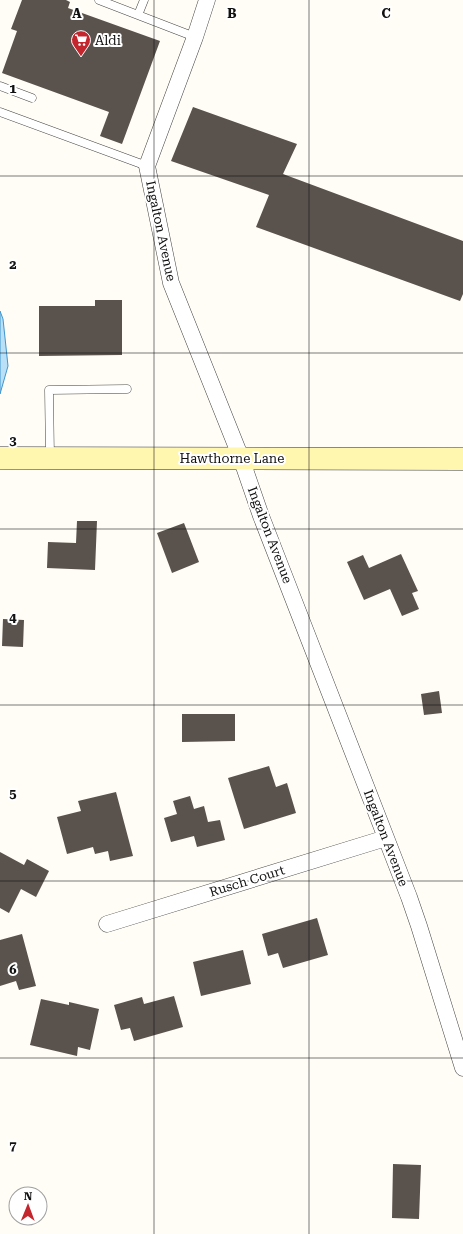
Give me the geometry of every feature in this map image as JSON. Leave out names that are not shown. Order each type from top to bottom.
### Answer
[{"type":"street","name":"Ingalton Avenue","points":[[207,0],[195,37],[147,166],[171,283],[241,458],[261,516],[420,926],[463,1068]]},
{"type":"street","name":"Hawthorne Lane","points":[[0,458],[463,459]]},
{"type":"street","name":"Rusch Court","points":[[107,924],[386,838]]},
{"type":"lane","points":[[99,0],[195,37]]},
{"type":"lane","points":[[138,15],[144,0]]},
{"type":"lane","points":[[0,86],[32,98]]},
{"type":"lane","points":[[0,112],[147,166]]},
{"type":"lane","points":[[50,458],[49,390],[127,389]]},
{"type":"water","points":[[0,311],[3,319],[8,366],[0,394]]},
{"type":"building","name":"Aldi","points":[[22,0],[66,0],[70,2],[68,8],[160,41],[122,144],[100,136],[109,112],[2,73],[17,31],[11,29]]},
{"type":"building","points":[[193,107],[297,144],[283,174],[463,241],[463,294],[460,301],[256,227],[269,195],[171,161]]},
{"type":"building","points":[[95,300],[122,300],[122,355],[39,356],[39,306],[95,306]]},
{"type":"building","points":[[77,521],[97,521],[95,570],[47,568],[48,542],[76,543]]},
{"type":"building","points":[[184,523],[199,562],[172,573],[157,533]]},
{"type":"building","points":[[401,554],[418,591],[412,593],[419,609],[402,616],[390,589],[364,600],[347,562],[363,555],[369,568]]},
{"type":"building","points":[[3,619],[24,620],[23,647],[2,646]]},
{"type":"building","points":[[439,691],[442,713],[424,715],[421,694]]},
{"type":"building","points":[[182,714],[235,714],[235,741],[182,742]]},
{"type":"building","points":[[269,766],[276,787],[287,783],[296,813],[244,829],[228,778]]},
{"type":"building","points":[[116,792],[133,856],[110,861],[108,851],[95,854],[93,847],[67,854],[57,817],[81,811],[78,801]]},
{"type":"building","points":[[190,796],[194,809],[204,806],[208,822],[220,820],[225,840],[197,847],[194,836],[171,842],[164,818],[177,814],[173,801]]},
{"type":"building","points":[[0,852],[24,865],[27,859],[49,871],[36,897],[21,889],[9,913],[0,908]]},
{"type":"building","points":[[317,918],[328,955],[283,968],[278,953],[268,956],[262,934]]},
{"type":"building","points":[[22,934],[36,986],[19,990],[16,981],[0,986],[0,940]]},
{"type":"building","points":[[243,950],[251,984],[201,996],[193,962]]},
{"type":"building","points":[[174,996],[183,1027],[134,1041],[130,1028],[121,1030],[114,1005],[142,997],[144,1004]]},
{"type":"building","points":[[41,999],[69,1005],[69,1002],[99,1009],[90,1050],[78,1047],[77,1056],[30,1045]]},
{"type":"building","points":[[393,1164],[421,1165],[419,1219],[392,1218]]},
{"type":"place","name":"Aldi","points":[[81,57]]}]
